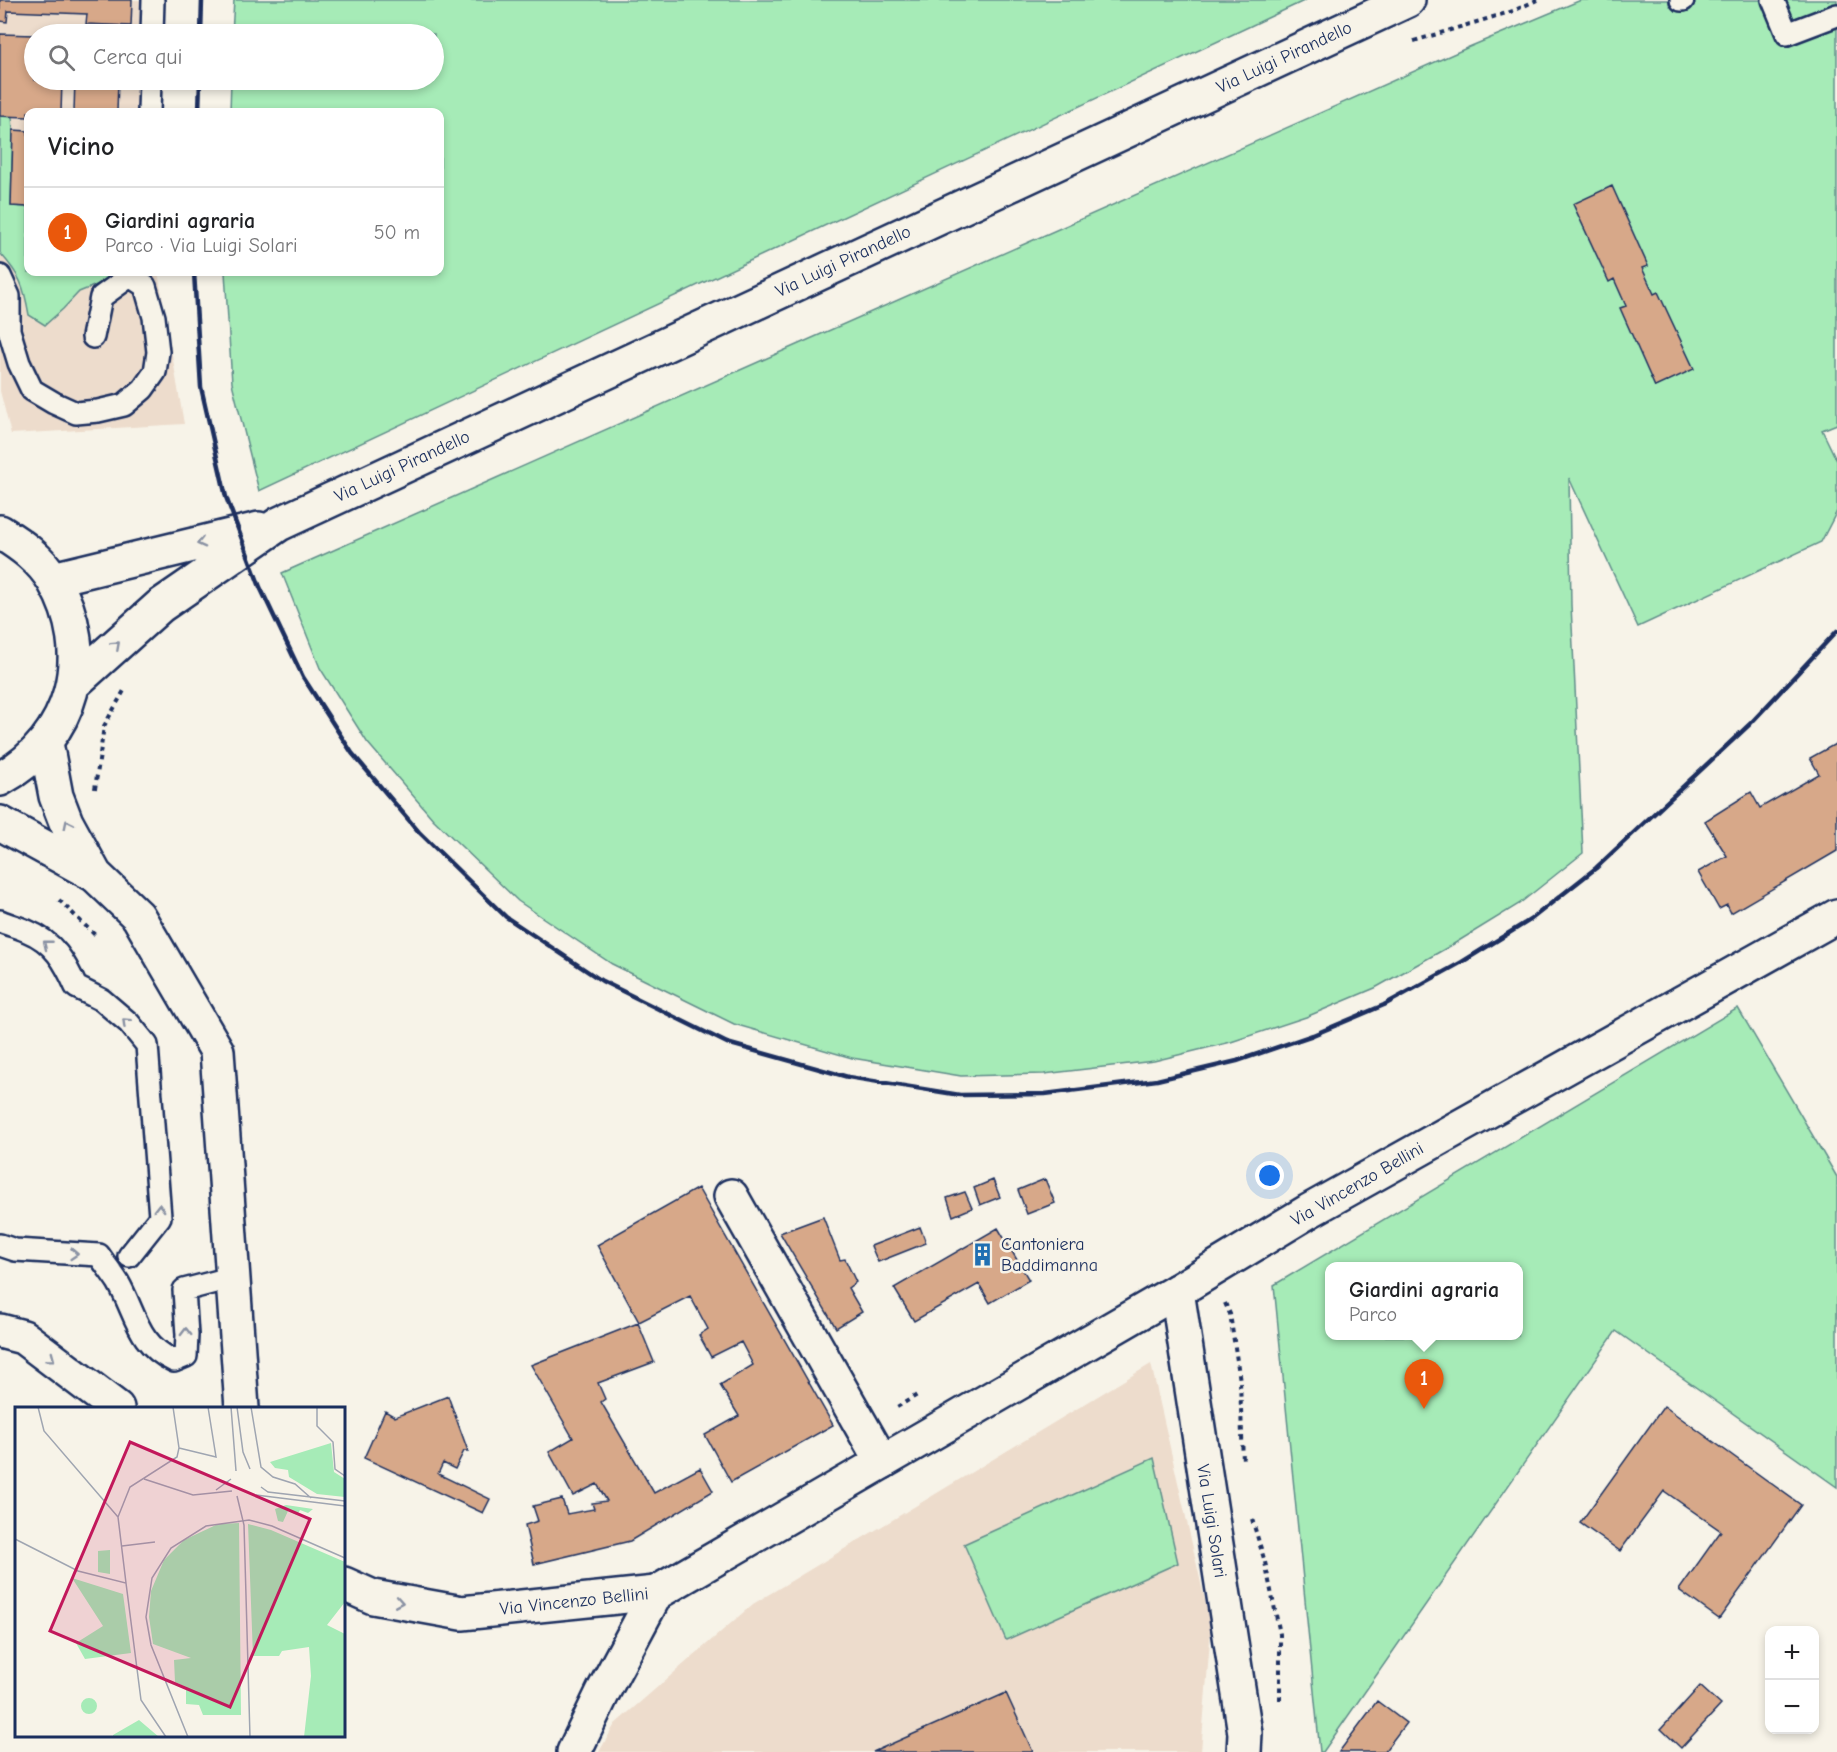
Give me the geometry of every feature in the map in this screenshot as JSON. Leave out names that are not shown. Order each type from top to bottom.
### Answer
[{"type":"main road","name":"Via Luigi Pirandello","points":[[73,684],[160,606],[279,524],[1408,0]]},
{"type":"main road","name":"Via Luigi Pirandello","points":[[53,579],[279,524]]},
{"type":"main road","points":[[0,532],[28,550],[53,579],[69,612],[76,648],[73,684],[63,715],[46,743],[19,769],[0,779]]},
{"type":"main road","points":[[46,743],[56,796],[66,822],[95,875]]},
{"type":"main road","points":[[0,823],[95,875],[138,916],[217,1051],[242,1407]]},
{"type":"main road","name":"Via Vincenzo Bellini","points":[[345,1584],[373,1597],[462,1613],[656,1593],[1177,1291],[1309,1211],[1837,916]]},
{"type":"main road","points":[[731,1196],[882,1462]]},
{"type":"main road","name":"Via Luigi Solari","points":[[1177,1291],[1245,1733],[1244,1752]]},
{"type":"main road","points":[[0,1331],[23,1337],[116,1407]]},
{"type":"main road","points":[[574,1752],[656,1593]]},
{"type":"lane","points":[[152,24],[153,0]]},
{"type":"lane","points":[[1773,0],[1787,34],[1837,15]]},
{"type":"lane","points":[[150,90],[150,108]]},
{"type":"lane","points":[[0,276],[9,296],[9,330],[19,363],[32,390],[76,413],[124,405],[143,389],[155,372],[158,352],[154,317],[145,279],[130,276],[102,297],[93,337]]},
{"type":"lane","points":[[0,921],[50,943],[65,962],[76,987],[102,1000],[129,1023],[147,1045],[160,1216],[129,1256]]},
{"type":"lane","points":[[0,1245],[15,1250],[99,1255],[119,1284],[145,1338],[159,1354],[174,1361],[186,1356],[184,1290],[234,1277]]},
{"type":"path","points":[[1413,41],[1513,11],[1537,0]]},
{"type":"path","points":[[66,822],[91,817],[104,726],[126,687]]},
{"type":"path","points":[[57,898],[97,937]]},
{"type":"path","points":[[1209,1271],[1230,1314],[1240,1381],[1244,1470]]},
{"type":"path","points":[[863,1428],[929,1389]]},
{"type":"path","points":[[1251,1513],[1265,1562],[1280,1634],[1280,1711]]},
{"type":"shaded area","points":[[0,0],[166,0],[165,24],[24,24],[24,90],[159,90],[158,108],[24,108],[24,276],[159,276],[184,424],[11,434],[0,391]]},
{"type":"shaded area","points":[[1151,1364],[1211,1627],[1201,1752],[599,1752],[615,1724],[753,1604]]},
{"type":"green space","points":[[234,0],[1306,0],[259,491],[232,383],[225,276],[444,276],[444,108],[230,108],[231,90],[444,90],[444,24],[233,24]]},
{"type":"green space","points":[[1581,0],[1837,0],[1837,424],[1822,430],[1837,461],[1837,511],[1821,542],[1638,627],[1569,478],[1571,605],[1583,853],[1519,904],[1375,988],[1306,1017],[1231,1042],[1154,1061],[1044,1074],[961,1076],[852,1058],[734,1024],[612,964],[518,901],[433,819],[367,742],[320,668],[282,573],[1469,47]]},
{"type":"green space","points":[[0,116],[12,117],[11,206],[24,207],[24,276],[117,276],[79,292],[45,325],[29,315],[20,281],[0,253]]},
{"type":"green space","points":[[1738,1008],[1837,1177],[1837,1487],[1616,1331],[1323,1752],[1320,1752],[1274,1285]]},
{"type":"green space","points":[[1154,1458],[1178,1563],[1006,1640],[964,1544]]},
{"type":"building","points":[[0,0],[132,0],[131,24],[86,24],[87,14],[8,11],[7,22],[0,21]]},
{"type":"building","points":[[0,34],[24,35],[24,90],[62,90],[61,108],[24,108],[24,117],[0,116]]},
{"type":"building","points":[[75,90],[118,90],[117,108],[74,108]]},
{"type":"building","points":[[13,130],[24,131],[24,207],[11,206]]},
{"type":"building","points":[[1612,186],[1648,266],[1642,268],[1654,294],[1658,292],[1694,369],[1655,387],[1620,308],[1626,306],[1614,279],[1609,282],[1573,204]]},
{"type":"building","points":[[1837,743],[1837,851],[1731,913],[1727,905],[1719,909],[1698,872],[1727,856],[1705,821],[1751,792],[1760,808],[1819,774],[1810,758]]},
{"type":"building","points":[[1045,1179],[1055,1203],[1027,1214],[1018,1190]]},
{"type":"building","points":[[993,1180],[1000,1197],[980,1205],[974,1188]]},
{"type":"building","points":[[698,1188],[833,1425],[731,1482],[705,1435],[739,1416],[720,1385],[753,1365],[741,1342],[711,1357],[699,1335],[708,1329],[690,1296],[639,1322],[597,1245]]},
{"type":"building","points":[[965,1192],[972,1208],[953,1216],[947,1198]]},
{"type":"building","points":[[823,1217],[840,1260],[845,1259],[856,1282],[848,1288],[862,1312],[836,1328],[780,1233]]},
{"type":"building","points":[[920,1227],[926,1243],[878,1262],[871,1246]]},
{"type":"building","name":"Cantoniera Baddimanna","points":[[998,1228],[1029,1280],[990,1303],[979,1284],[914,1321],[894,1288]]},
{"type":"building","points":[[638,1323],[654,1362],[598,1383],[605,1399],[601,1402],[654,1493],[700,1468],[713,1491],[630,1541],[534,1564],[525,1525],[538,1521],[533,1506],[562,1499],[567,1514],[594,1509],[592,1503],[607,1501],[597,1484],[573,1496],[549,1452],[573,1438],[531,1365]]},
{"type":"building","points":[[448,1396],[468,1451],[464,1451],[455,1469],[443,1463],[438,1474],[490,1499],[483,1513],[364,1458],[385,1411],[395,1417]]},
{"type":"building","points":[[1664,1406],[1801,1505],[1719,1619],[1679,1590],[1721,1531],[1664,1491],[1620,1551],[1580,1523]]},
{"type":"building","points":[[1700,1686],[1721,1705],[1681,1748],[1661,1729]]},
{"type":"building","points":[[1006,1693],[1033,1752],[873,1752]]},
{"type":"building","points":[[1377,1701],[1406,1723],[1384,1752],[1339,1752]]},
{"type":"railway","points":[[201,24],[202,0]]},
{"type":"railway","points":[[199,108],[200,90]]},
{"type":"railway","points":[[194,276],[201,387],[226,497],[260,587],[303,677],[352,753],[419,832],[506,917],[602,981],[727,1043],[848,1077],[960,1095],[1045,1094],[1157,1080],[1237,1061],[1313,1035],[1384,1005],[1462,962],[1530,920],[1596,868],[1750,724],[1837,631]]},
{"type":"place","name":"Cantoniera Baddimanna","points":[[983,1254]]},
{"type":"place","name":"Giardini agraria","points":[[1424,1409]]}]
